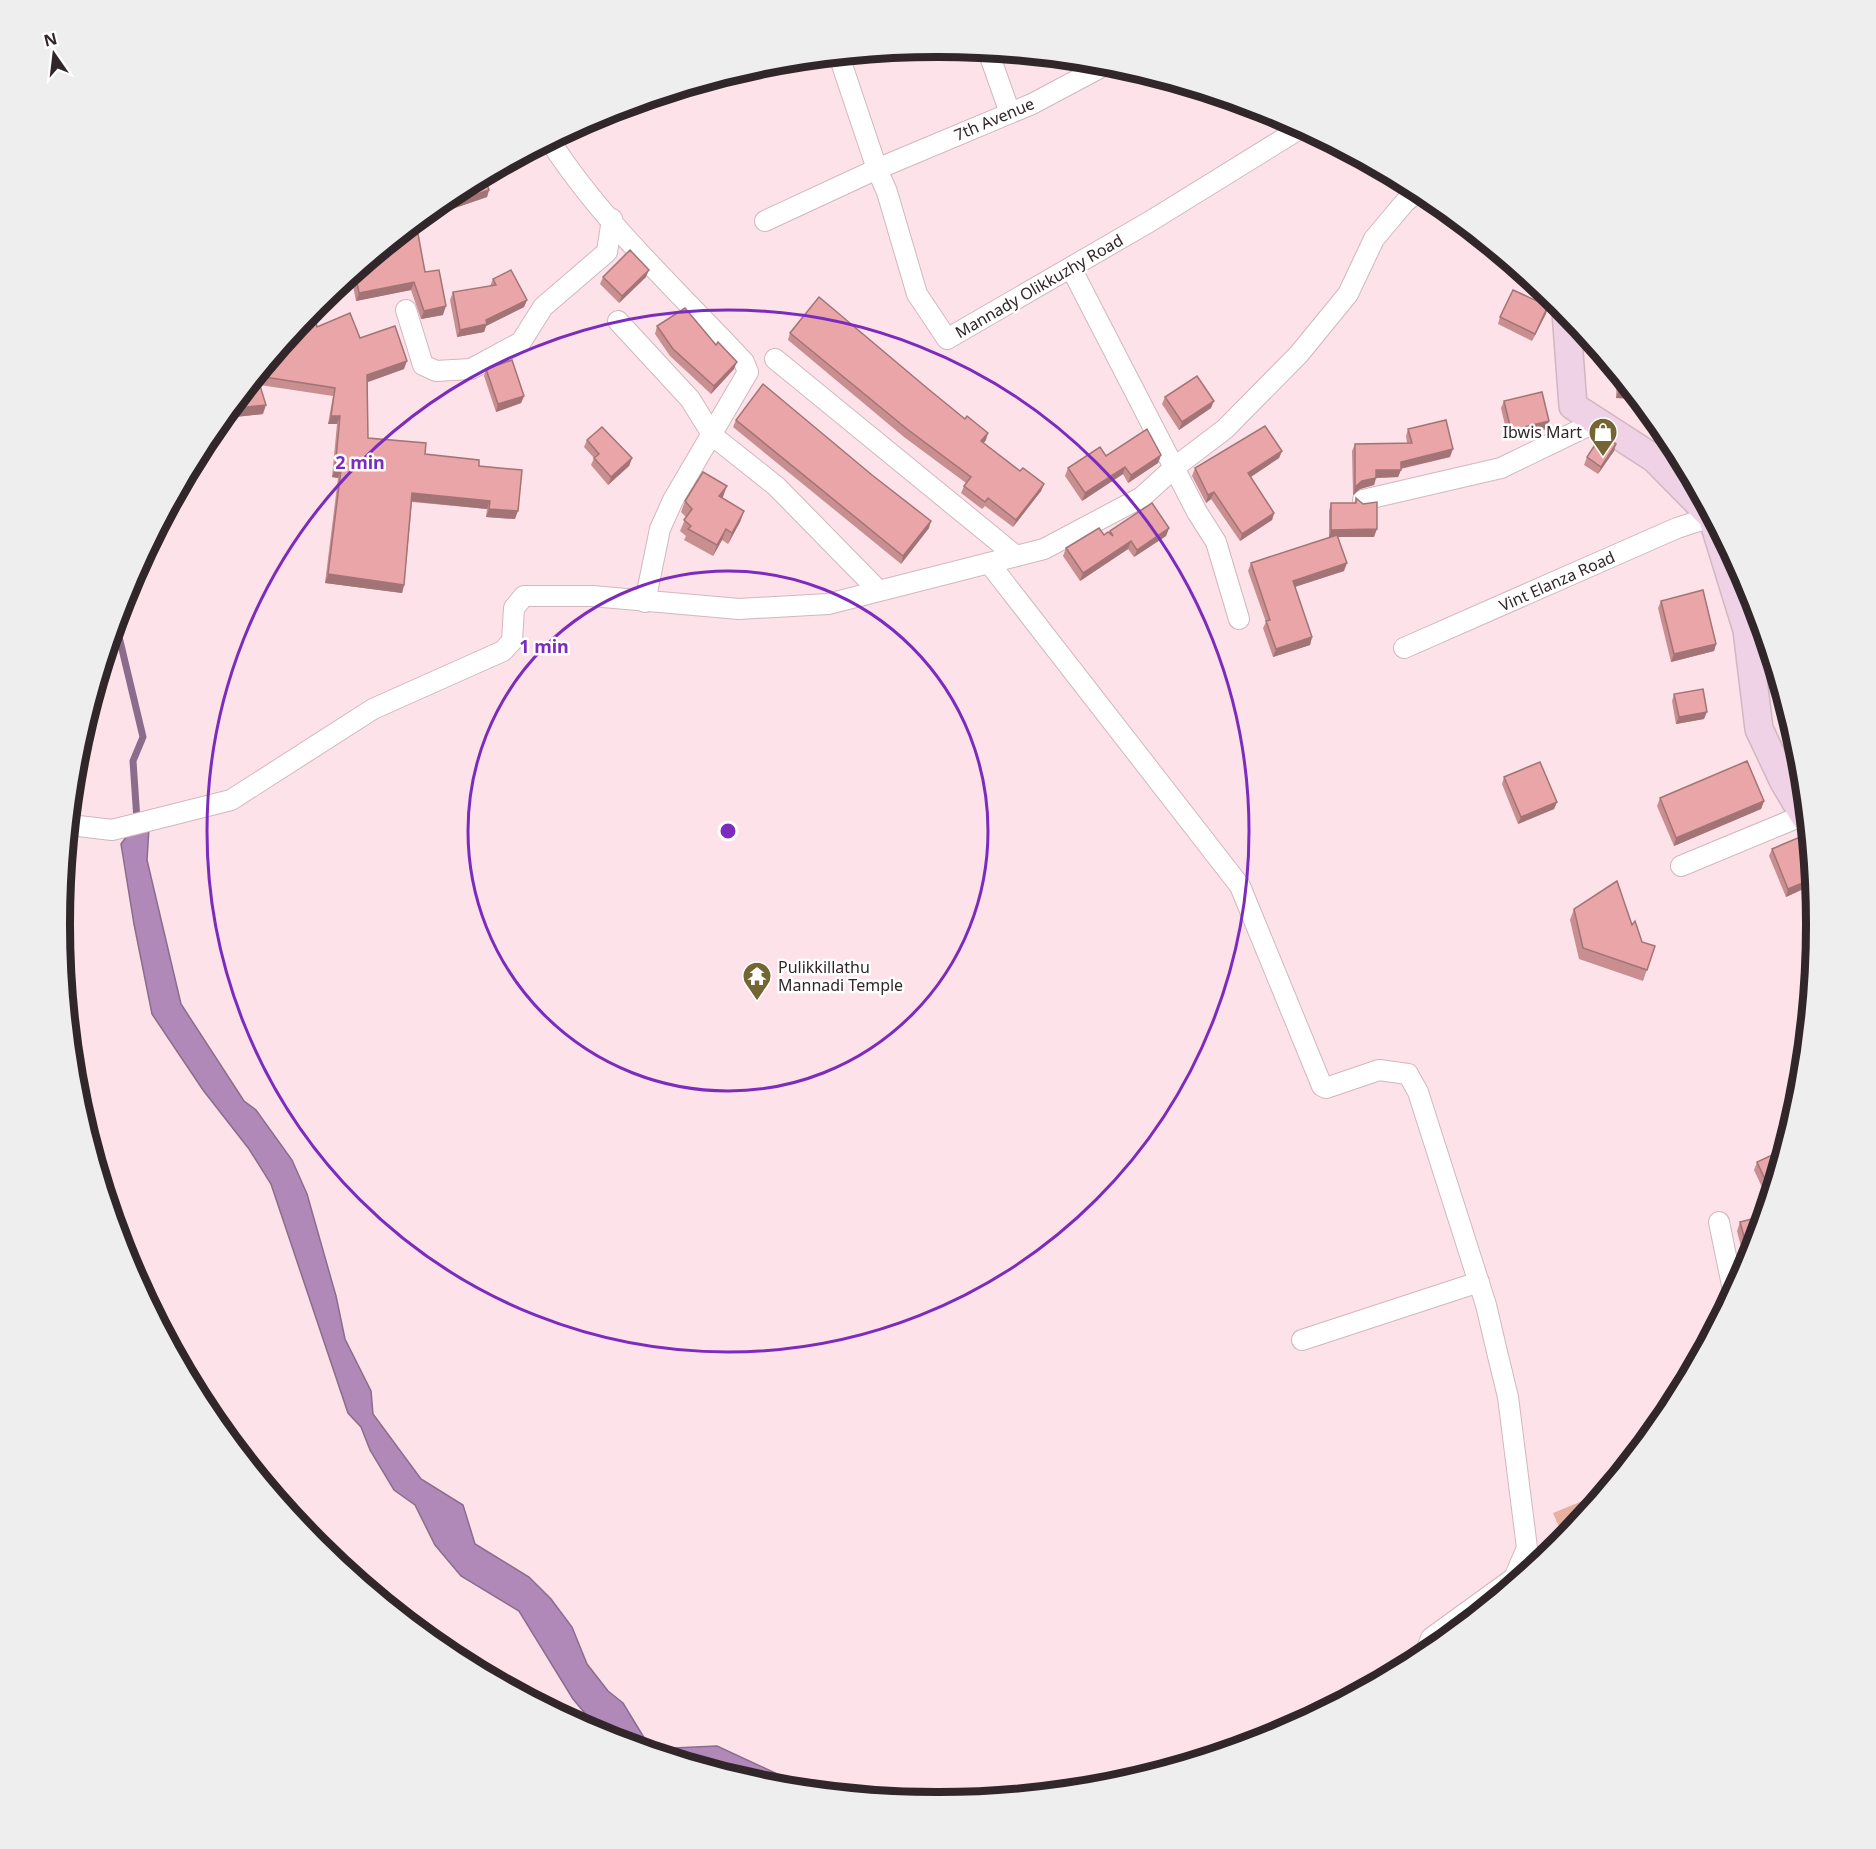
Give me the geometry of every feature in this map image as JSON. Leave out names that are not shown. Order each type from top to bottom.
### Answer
[{"type":"main road","points":[[1567,328],[1573,406],[1666,456]]},
{"type":"main road","points":[[1728,568],[1747,630],[1760,729],[1792,777]]},
{"type":"street","points":[[991,59],[1010,113]]},
{"type":"street","points":[[765,221],[877,169],[841,63]]},
{"type":"street","name":"7th Avenue","points":[[877,169],[1010,113],[1092,71]]},
{"type":"street","name":"Mannady Olikkuzhy Road","points":[[877,169],[887,192],[917,294],[947,339],[1071,268],[1293,133]]},
{"type":"street","points":[[553,146],[573,177],[612,219],[626,238],[744,362],[748,372],[713,436],[673,500],[660,529],[645,602]]},
{"type":"street","points":[[76,826],[112,830],[231,800],[373,709],[503,651],[512,641],[514,608],[524,596],[592,596],[738,609],[828,604],[1044,549],[1142,497],[1175,467],[1225,429],[1299,354],[1348,294],[1374,239],[1411,197]]},
{"type":"street","points":[[406,310],[423,365],[436,371],[471,369],[522,342],[543,307],[607,252],[612,219]]},
{"type":"street","points":[[1071,268],[1197,512],[1216,542],[1239,619]]},
{"type":"street","points":[[618,321],[690,399],[713,436],[776,486],[878,590]]},
{"type":"street","points":[[775,358],[1016,556]]},
{"type":"street","points":[[1363,500],[1501,468],[1599,421]]},
{"type":"street","name":"Vint Elanza Road","points":[[1404,648],[1704,518]]},
{"type":"street","points":[[989,563],[1240,886],[1322,1086],[1326,1088],[1380,1070],[1408,1074],[1418,1092],[1479,1282],[1508,1397],[1527,1548],[1518,1570]]},
{"type":"street","points":[[1681,866],[1799,819]]},
{"type":"street","points":[[1719,1222],[1730,1276]]},
{"type":"street","points":[[1302,1340],[1479,1282]]},
{"type":"street","points":[[1431,1638],[1469,1610]]},
{"type":"shaded area","points":[[149,828],[147,860],[181,1004],[244,1101],[256,1110],[292,1160],[307,1194],[336,1296],[345,1339],[371,1391],[373,1414],[421,1479],[463,1505],[475,1544],[529,1577],[551,1599],[572,1627],[587,1664],[608,1691],[623,1703],[646,1741],[590,1719],[573,1699],[519,1611],[461,1576],[435,1545],[415,1505],[394,1490],[370,1450],[361,1427],[348,1413],[271,1184],[249,1149],[203,1090],[152,1014],[121,844],[130,832]]},
{"type":"shaded area","points":[[1587,1499],[1560,1529],[1553,1513]]},
{"type":"shaded area","points":[[717,1746],[786,1778],[713,1762],[667,1748]]},
{"type":"building","points":[[487,184],[489,190],[462,199]]},
{"type":"building","points":[[418,234],[425,272],[439,270],[446,306],[424,311],[414,282],[359,293],[357,281],[411,235]]},
{"type":"building","points":[[630,250],[649,270],[622,296],[603,277]]},
{"type":"building","points":[[511,270],[527,300],[486,320],[487,324],[460,330],[453,292],[496,285],[493,279]]},
{"type":"building","points":[[1513,290],[1547,307],[1535,334],[1500,317]]},
{"type":"building","points":[[819,297],[965,419],[967,416],[988,433],[981,441],[1020,471],[1023,468],[1044,484],[1016,520],[988,498],[985,502],[964,486],[971,477],[907,429],[790,333]]},
{"type":"building","points":[[685,308],[716,345],[718,342],[737,362],[714,386],[673,349],[657,326]]},
{"type":"building","points":[[350,313],[360,338],[395,326],[407,361],[367,375],[368,438],[426,443],[425,454],[479,460],[479,466],[522,470],[518,511],[489,509],[490,501],[412,493],[404,585],[328,574],[341,470],[335,469],[340,416],[331,416],[335,388],[266,377],[313,324],[316,323],[317,327]]},
{"type":"building","points":[[512,360],[524,396],[498,404],[486,369]]},
{"type":"building","points":[[1197,376],[1214,401],[1182,422],[1165,397]]},
{"type":"building","points":[[260,384],[266,405],[242,408]]},
{"type":"building","points":[[763,384],[931,521],[903,556],[736,420]]},
{"type":"building","points":[[1542,392],[1549,421],[1511,430],[1504,401]]},
{"type":"building","points":[[1446,420],[1453,449],[1401,462],[1401,470],[1376,470],[1376,478],[1362,481],[1355,487],[1355,444],[1412,443],[1408,429]]},
{"type":"building","points":[[1265,426],[1282,451],[1248,473],[1274,513],[1242,534],[1214,492],[1208,495],[1195,468]]},
{"type":"building","points":[[602,427],[632,458],[611,477],[594,458],[599,454],[587,440]]},
{"type":"building","points":[[1147,429],[1161,455],[1131,475],[1125,467],[1085,493],[1068,468],[1100,447],[1106,456]]},
{"type":"building","points":[[1602,434],[1616,444],[1601,467],[1587,457]]},
{"type":"building","points":[[703,472],[727,486],[719,496],[744,511],[732,533],[726,529],[717,545],[688,529],[691,526],[684,520],[692,509],[685,501]]},
{"type":"building","points":[[1356,498],[1363,504],[1377,502],[1377,529],[1331,530],[1331,503],[1356,503]]},
{"type":"building","points":[[1152,503],[1169,528],[1137,550],[1131,541],[1083,573],[1066,548],[1099,528],[1104,535],[1108,532],[1113,536],[1110,531]]},
{"type":"building","points":[[1337,535],[1347,563],[1293,581],[1312,637],[1276,649],[1266,621],[1270,620],[1251,563]]},
{"type":"building","points":[[1703,590],[1716,644],[1674,654],[1661,601]]},
{"type":"building","points":[[1703,689],[1707,712],[1679,717],[1674,694]]},
{"type":"building","points":[[1747,761],[1764,801],[1676,838],[1660,798]]},
{"type":"building","points":[[1540,762],[1557,802],[1521,817],[1504,777]]},
{"type":"building","points":[[1801,837],[1805,882],[1788,889],[1772,849]]},
{"type":"building","points":[[1617,881],[1632,925],[1635,921],[1642,942],[1655,946],[1647,970],[1583,948],[1574,909]]},
{"type":"building","points":[[1774,1154],[1766,1181],[1757,1162]]},
{"type":"building","points":[[1753,1219],[1745,1240],[1740,1222]]},
{"type":"waterway","points":[[120,639],[143,737],[133,761],[137,820]]},
{"type":"place","name":"Ibwis Mart","points":[[1603,458]]},
{"type":"place","name":"Pulikkillathu Mannadi Temple","points":[[757,1002]]}]
